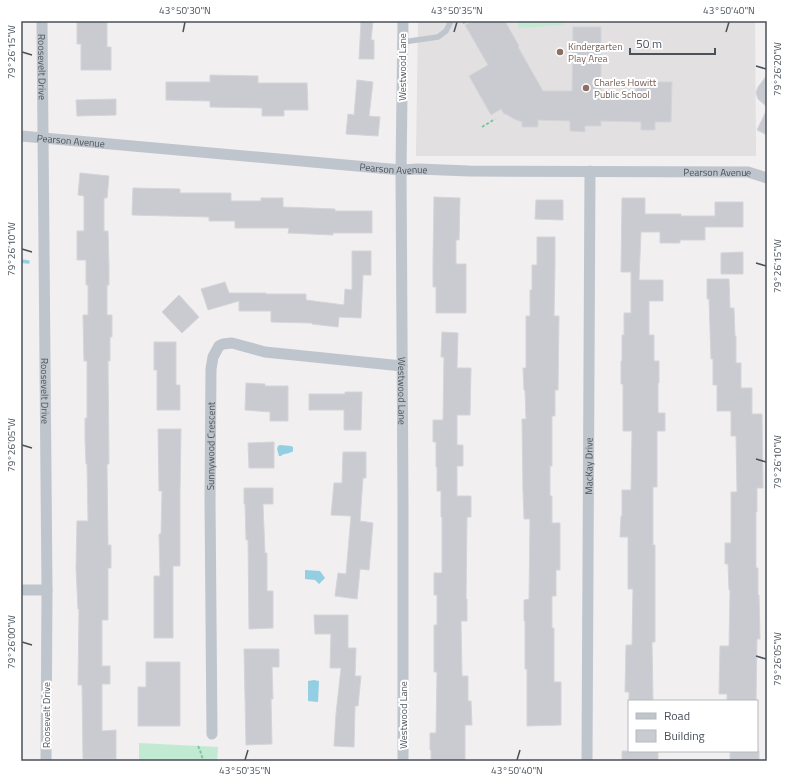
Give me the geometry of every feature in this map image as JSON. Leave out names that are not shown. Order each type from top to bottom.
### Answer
[{"type":"street","name":"Roosevelt Drive","points":[[42,21],[47,590],[46,761]]},
{"type":"street","name":"Westwood Lane","points":[[403,21],[401,170],[403,761]]},
{"type":"street","name":"Pearson Avenue","points":[[21,136],[401,170],[748,172],[767,178]]},
{"type":"street","name":"MacKay Drive","points":[[587,761],[590,171]]},
{"type":"street","name":"Sunnywood Crescent","points":[[212,734],[210,507],[211,369],[213,357],[218,346],[232,343],[265,352],[402,366]]},
{"type":"street","points":[[21,590],[47,590]]},
{"type":"lane","points":[[402,42],[438,37],[446,31],[451,21]]},
{"type":"path","points":[[463,23],[467,21]]},
{"type":"path","points":[[482,126],[495,119]]},
{"type":"path","points":[[198,746],[204,761]]},
{"type":"shaded area","name":"Charles Howitt Public School","points":[[418,21],[755,21],[756,156],[416,156]]},
{"type":"green space","points":[[518,21],[563,21],[563,25],[518,28]]},
{"type":"green space","points":[[139,743],[218,747],[217,761],[139,761]]},
{"type":"water","points":[[280,445],[291,446],[293,447],[293,451],[279,456],[277,449]]},
{"type":"water","points":[[305,570],[320,571],[325,578],[319,584],[315,580],[305,579]]},
{"type":"water","points":[[308,681],[319,681],[318,702],[308,701]]},
{"type":"building","points":[[77,21],[107,21],[107,47],[111,47],[111,70],[81,70],[81,44],[77,44]]},
{"type":"building","points":[[361,21],[373,21],[371,40],[374,40],[374,59],[359,59]]},
{"type":"building","points":[[472,21],[505,21],[543,91],[572,91],[573,27],[601,27],[601,91],[636,92],[636,82],[672,82],[671,122],[655,122],[655,130],[641,130],[641,122],[601,121],[601,126],[585,126],[585,132],[570,131],[570,121],[538,120],[538,127],[522,127],[522,122],[504,114],[501,109],[491,115],[469,76],[488,65],[465,25]]},
{"type":"building","points":[[210,75],[258,76],[258,83],[307,83],[308,110],[284,110],[284,116],[262,116],[262,108],[210,107],[210,101],[166,100],[166,82],[210,82]]},
{"type":"building","points":[[767,75],[767,107],[758,99],[756,92]]},
{"type":"building","points":[[357,80],[373,82],[369,116],[380,117],[378,136],[346,134],[348,114],[354,115]]},
{"type":"building","points":[[116,99],[116,115],[77,116],[76,100]]},
{"type":"building","points":[[767,109],[767,135],[757,130]]},
{"type":"building","points":[[80,173],[109,176],[107,198],[104,198],[104,231],[108,231],[109,285],[107,285],[107,315],[112,315],[110,361],[108,361],[109,464],[107,464],[108,545],[111,545],[111,568],[108,568],[108,620],[102,620],[102,666],[110,666],[110,684],[102,684],[102,731],[116,730],[116,759],[83,759],[82,685],[78,685],[79,609],[76,568],[77,521],[88,521],[85,439],[85,418],[87,418],[87,361],[84,361],[83,315],[88,315],[88,285],[86,285],[86,260],[77,260],[77,231],[84,231],[84,196],[78,195]]},
{"type":"building","points":[[133,188],[180,189],[180,193],[231,193],[231,201],[261,201],[261,198],[283,198],[283,207],[335,209],[335,211],[372,211],[372,233],[333,233],[333,235],[288,233],[289,228],[235,228],[235,221],[209,221],[209,217],[132,215]]},
{"type":"building","points":[[434,197],[460,198],[459,240],[456,240],[456,264],[466,264],[466,313],[436,313],[436,287],[433,287]]},
{"type":"building","points":[[622,198],[645,198],[645,214],[681,214],[681,216],[715,216],[715,202],[743,202],[743,227],[705,227],[705,240],[680,240],[680,243],[660,243],[660,232],[641,232],[639,280],[663,280],[663,301],[649,301],[649,335],[654,335],[654,361],[659,361],[658,413],[665,413],[665,431],[657,431],[657,487],[653,487],[653,545],[655,545],[655,642],[652,642],[653,700],[629,700],[629,692],[625,692],[626,645],[632,645],[633,589],[628,589],[628,537],[620,537],[622,490],[631,490],[632,431],[623,431],[623,384],[621,384],[621,361],[622,335],[624,335],[624,313],[631,313],[631,272],[621,272]]},
{"type":"building","points":[[536,200],[563,200],[563,220],[535,219]]},
{"type":"building","points":[[537,237],[555,237],[554,316],[559,316],[558,390],[555,390],[555,416],[552,416],[552,466],[550,466],[550,496],[552,496],[552,523],[560,523],[560,570],[556,570],[556,596],[552,596],[552,628],[554,628],[554,682],[561,682],[561,725],[527,726],[527,669],[525,669],[524,600],[529,599],[530,519],[524,519],[522,419],[526,419],[523,368],[526,368],[526,316],[530,316],[532,265],[537,265]]},
{"type":"building","points":[[352,251],[371,251],[371,275],[363,275],[361,318],[339,317],[338,327],[312,323],[271,322],[271,311],[239,311],[239,301],[208,310],[201,289],[225,282],[229,293],[306,294],[306,300],[344,305],[345,289],[352,290]]},
{"type":"building","points":[[743,252],[743,274],[721,274],[721,253]]},
{"type":"building","points":[[707,279],[729,279],[730,308],[734,308],[736,363],[741,363],[741,388],[752,388],[752,414],[762,414],[763,488],[757,488],[756,512],[756,568],[758,568],[760,639],[757,639],[756,700],[727,700],[727,694],[719,694],[720,646],[729,646],[730,590],[728,564],[725,564],[725,543],[731,543],[731,492],[737,492],[736,436],[731,436],[731,411],[717,411],[717,385],[713,385],[713,359],[711,359],[709,299],[707,299]]},
{"type":"building","points":[[179,295],[199,317],[182,333],[162,312]]},
{"type":"building","points":[[442,332],[458,333],[457,368],[471,368],[470,415],[457,415],[457,445],[463,445],[463,466],[457,466],[457,496],[471,496],[471,517],[467,517],[467,621],[461,621],[462,676],[468,676],[468,701],[471,701],[472,725],[465,725],[465,761],[431,761],[430,750],[430,733],[436,733],[437,672],[434,672],[434,625],[437,625],[437,595],[434,595],[434,573],[442,573],[441,491],[437,491],[436,442],[433,442],[433,420],[443,420],[444,357],[441,357]]},
{"type":"building","points":[[154,342],[176,342],[176,385],[180,385],[180,410],[157,410],[157,370],[154,370]]},
{"type":"building","points":[[246,383],[265,384],[265,386],[288,386],[288,421],[270,421],[270,412],[245,410]]},
{"type":"building","points":[[345,392],[362,392],[361,430],[344,430],[344,410],[309,410],[309,394],[345,394]]},
{"type":"building","points":[[158,429],[181,429],[180,566],[173,566],[173,638],[154,638],[154,576],[160,576],[159,534],[161,534],[162,491],[159,491]]},
{"type":"building","points":[[274,442],[274,468],[249,468],[248,443]]},
{"type":"building","points":[[343,452],[366,452],[366,478],[363,478],[360,521],[373,523],[369,570],[360,569],[357,599],[335,596],[338,573],[346,574],[351,516],[331,515],[334,483],[342,483]]},
{"type":"building","points":[[244,488],[273,488],[273,504],[263,504],[265,553],[267,553],[267,591],[273,591],[273,628],[249,629],[248,540],[246,540]]},
{"type":"building","points":[[314,615],[348,615],[348,648],[356,648],[355,676],[361,676],[358,706],[355,706],[354,747],[334,746],[341,668],[330,668],[331,634],[315,634]]},
{"type":"building","points":[[244,649],[279,649],[279,667],[272,667],[272,744],[246,745]]},
{"type":"building","points":[[146,662],[180,662],[180,726],[138,726],[138,687],[146,687]]},
{"type":"building","points":[[622,751],[658,752],[658,761],[622,761]]},
{"type":"building","points":[[759,751],[759,761],[730,761],[730,752]]},
{"type":"waterway","points":[[21,261],[28,262]]},
{"type":"place","name":"Kindergarten Play Area","points":[[560,52]]},
{"type":"place","name":"Charles Howitt Public School","points":[[586,88]]}]
